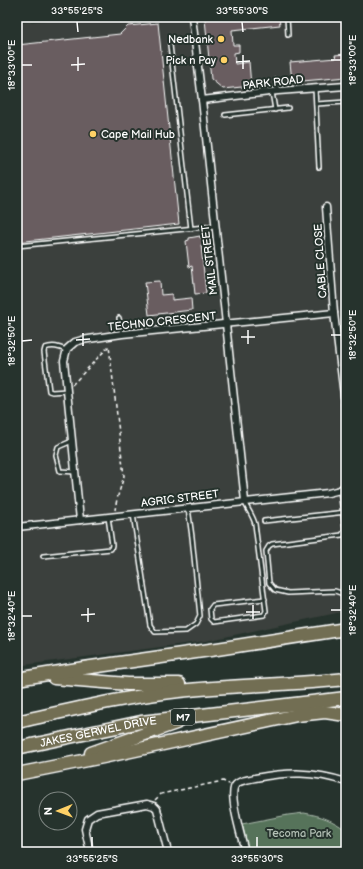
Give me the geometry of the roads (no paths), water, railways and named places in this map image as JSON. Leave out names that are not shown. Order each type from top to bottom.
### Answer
[{"type":"highway","points":[[17,679],[346,629]]},
{"type":"highway","points":[[37,676],[128,684],[206,684],[227,686],[261,686],[346,679]]},
{"type":"highway","points":[[17,722],[130,698],[227,686]]},
{"type":"highway","name":"JAKES GERWEL DRIVE","points":[[17,748],[141,722],[346,698]]},
{"type":"highway","points":[[17,774],[291,716],[325,712],[346,714]]},
{"type":"highway","points":[[45,768],[198,716]]},
{"type":"street","name":"MAIL STREET","points":[[192,17],[245,501]]},
{"type":"street","name":"PARK ROAD","points":[[202,100],[346,86]]},
{"type":"street","name":"CABLE CLOSE","points":[[326,207],[334,313]]},
{"type":"street","name":"TECHNO CRESCENT","points":[[66,350],[75,342],[82,340],[122,334],[334,313]]},
{"type":"street","points":[[334,313],[346,412]]},
{"type":"street","points":[[66,350],[64,361],[80,520]]},
{"type":"street","name":"AGRIC STREET","points":[[17,527],[328,493],[343,487]]},
{"type":"street","points":[[245,852],[233,800],[233,789],[243,780],[276,774],[295,773],[321,775],[346,782]]},
{"type":"street","points":[[90,852],[85,829],[88,819],[97,813],[147,804],[150,804],[157,809],[168,852]]},
{"type":"lane","points":[[287,17],[288,34]]},
{"type":"lane","points":[[170,45],[191,229]]},
{"type":"lane","points":[[275,110],[278,80]]},
{"type":"lane","points":[[261,82],[262,93]]},
{"type":"lane","points":[[315,88],[319,167]]},
{"type":"lane","points":[[316,104],[346,102]]},
{"type":"lane","points":[[225,115],[288,108]]},
{"type":"lane","points":[[17,246],[215,226]]},
{"type":"lane","points":[[119,318],[122,334]]},
{"type":"lane","points":[[66,350],[51,347],[45,348],[44,352],[49,391],[67,390]]},
{"type":"lane","points":[[72,441],[58,447],[56,455],[60,471],[75,472]]},
{"type":"lane","points":[[343,487],[344,534],[341,536],[272,544],[266,551],[270,583],[275,590],[288,593],[335,591],[346,595]]},
{"type":"lane","points":[[245,501],[247,508],[253,516],[255,524],[265,598],[266,611],[264,615],[214,622],[211,619],[210,609],[213,605],[265,598]]},
{"type":"lane","points":[[133,514],[150,625],[155,632],[186,630],[196,624],[200,616],[188,508]]},
{"type":"lane","points":[[264,521],[344,512]]},
{"type":"lane","points":[[43,556],[111,548],[111,516]]},
{"type":"place","name":"Nedbank","points":[[221,39]]},
{"type":"place","name":"Pick n Pay","points":[[224,60]]},
{"type":"place","name":"Cape Mail Hub","points":[[93,134]]},
{"type":"park label","name":"Tecoma Park","points":[[299,833]]}]
